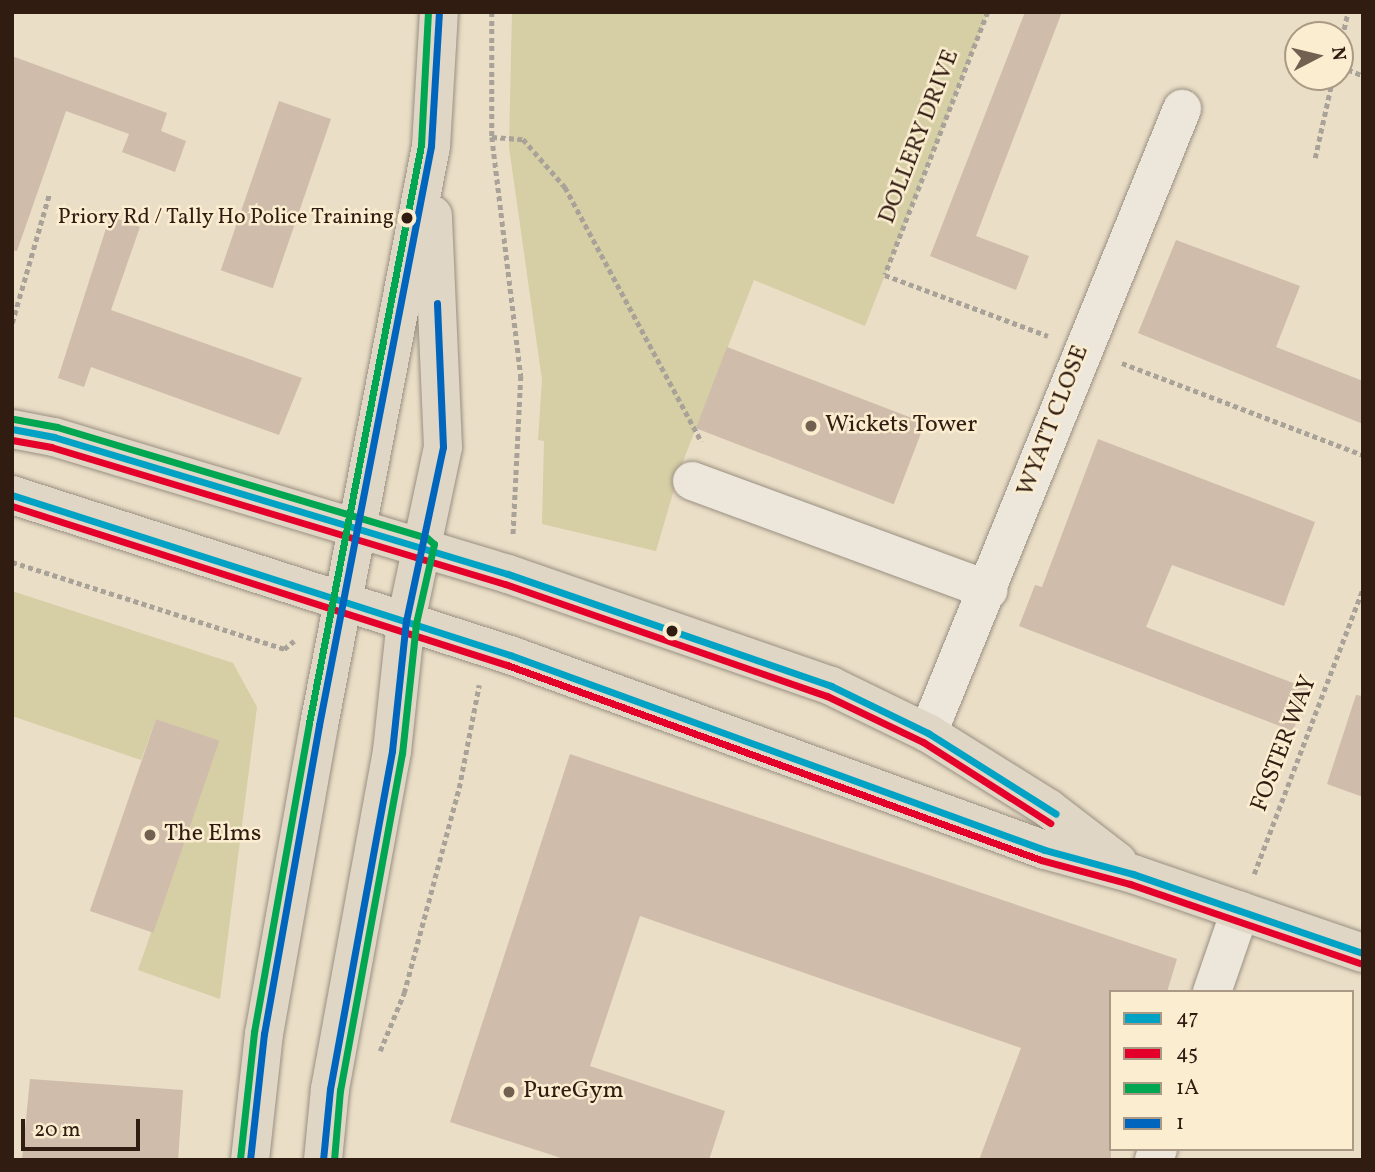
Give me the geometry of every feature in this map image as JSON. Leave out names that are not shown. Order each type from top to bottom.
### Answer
[{"type":"main road","points":[[323,1160],[330,1089],[392,751],[406,621],[424,548],[443,447],[430,146],[439,12]]},
{"type":"main road","points":[[250,1160],[264,1034],[355,529],[430,146]]},
{"type":"main road","points":[[12,429],[54,437],[424,548],[612,608],[831,686],[928,733],[1048,808],[1133,874]]},
{"type":"main road","points":[[12,495],[510,655],[1045,850],[1133,874],[1363,953]]},
{"type":"street","name":"WYATT CLOSE","points":[[928,733],[989,590],[1082,348],[1182,109]]},
{"type":"street","points":[[692,481],[989,590]]},
{"type":"street","points":[[1213,990],[1240,911]]},
{"type":"path","points":[[492,12],[492,137],[521,376],[512,546]]},
{"type":"path","name":"DOLLERY DRIVE","points":[[885,275],[988,12]]},
{"type":"path","points":[[1315,158],[1330,91]]},
{"type":"path","points":[[492,137],[523,139],[565,187],[702,444],[692,481]]},
{"type":"path","points":[[12,323],[49,195]]},
{"type":"path","points":[[12,562],[284,649]]},
{"type":"path","name":"FOSTER WAY","points":[[1240,911],[1363,589]]},
{"type":"path","points":[[375,1064],[404,993],[458,788],[476,696]]},
{"type":"shaded area","points":[[512,12],[988,12],[865,326],[754,280],[680,469],[656,551],[542,524],[544,441],[538,440],[542,380],[509,147]]},
{"type":"shaded area","points":[[12,591],[233,663],[257,707],[220,999],[138,970],[218,741],[156,719],[141,760],[12,716]]},
{"type":"building","points":[[1025,12],[1062,12],[976,236],[1029,256],[1016,290],[930,256]]},
{"type":"building","points":[[12,56],[167,113],[161,131],[186,141],[175,172],[122,152],[129,134],[66,111],[17,251],[12,250]]},
{"type":"building","points":[[279,101],[331,119],[273,288],[221,270]]},
{"type":"building","points":[[110,216],[140,227],[111,310],[302,378],[279,435],[91,367],[84,387],[58,378]]},
{"type":"building","points":[[1176,240],[1300,286],[1276,347],[1363,381],[1363,424],[1138,333]]},
{"type":"building","name":"Wickets Tower","points":[[727,347],[925,423],[894,504],[696,428]]},
{"type":"building","points":[[1098,439],[1315,522],[1284,606],[1172,565],[1146,627],[1309,689],[1293,731],[1019,626],[1035,585],[1042,587]]},
{"type":"building","points":[[1356,695],[1363,696],[1363,797],[1327,784]]},
{"type":"building","name":"The Elms","points":[[156,719],[219,741],[153,933],[90,911]]},
{"type":"building","points":[[570,754],[1177,959],[1168,990],[1109,990],[1111,1160],[979,1160],[1021,1048],[640,916],[590,1066],[725,1111],[709,1160],[567,1160],[450,1122]]},
{"type":"building","points":[[30,1079],[183,1090],[178,1160],[22,1160]]},
{"type":"transit line","name":"1A","points":[[240,1159],[254,1032],[309,723],[421,145],[428,12]]},
{"type":"transit line","name":"1","points":[[250,1160],[264,1034],[319,725],[431,146],[439,12]]},
{"type":"transit line","name":"1","points":[[323,1160],[330,1089],[392,751],[406,621],[443,447],[437,303]]},
{"type":"transit line","name":"1A","points":[[14,419],[57,427],[427,538],[434,544],[416,623],[402,753],[340,1090],[334,1160]]},
{"type":"transit line","name":"47","points":[[12,429],[54,437],[508,574],[831,686],[928,733],[1056,814]]},
{"type":"transit line","name":"45","points":[[12,440],[51,447],[505,584],[827,696],[923,742],[1050,823]]},
{"type":"transit line","name":"47","points":[[12,495],[510,655],[1045,850],[1133,874],[1363,953]]},
{"type":"transit line","name":"45","points":[[12,506],[507,665],[1041,860],[1130,884],[1360,963]]},
{"type":"place","name":"Priory Rd / Tally Ho Police Training","points":[[407,218]]},
{"type":"place","name":"Wickets Tower","points":[[811,426]]},
{"type":"place","name":"The Elms","points":[[150,835]]},
{"type":"place","name":"PureGym","points":[[509,1092]]}]
